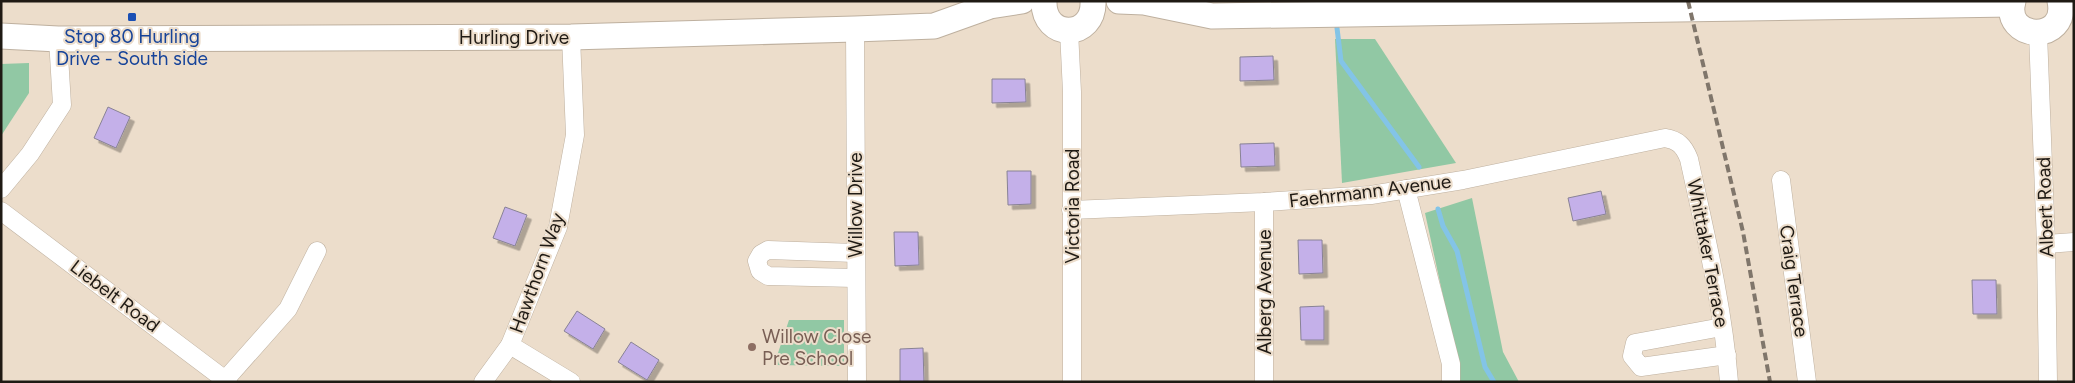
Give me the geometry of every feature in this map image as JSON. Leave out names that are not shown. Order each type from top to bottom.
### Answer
[{"type":"street","name":"Hurling Drive","points":[[1,36],[58,39],[571,37],[854,29],[934,26],[990,6],[1022,1]]},
{"type":"street","points":[[1044,1],[1044,11],[1047,19],[1061,30],[1069,31],[1079,29],[1086,24],[1091,17],[1093,1]]},
{"type":"street","points":[[1119,1],[1144,2],[1212,16],[1486,6],[2012,3],[2012,12],[2018,25],[2024,30],[2038,33],[2053,26],[2059,19],[2065,3]]},
{"type":"street","name":"Willow Drive","points":[[854,29],[856,382]]},
{"type":"street","name":"Victoria Road","points":[[1069,31],[1072,92],[1072,382]]},
{"type":"street","name":"Albert Road","points":[[2038,33],[2046,244],[2048,382]]},
{"type":"street","name":"Hawthorn Way","points":[[482,382],[510,345],[558,226],[575,135],[571,37]]},
{"type":"street","points":[[1,189],[30,154],[62,105],[58,39]]},
{"type":"street","name":"Faehrmann Avenue","points":[[1071,210],[1264,202],[1355,196],[1463,180],[1665,138]]},
{"type":"street","name":"Whittaker Terrace","points":[[1665,138],[1679,143],[1685,150],[1688,159],[1708,243],[1727,354],[1729,382]]},
{"type":"street","name":"Craig Terrace","points":[[1781,180],[1807,382]]},
{"type":"street","points":[[1406,189],[1451,364],[1451,382]]},
{"type":"street","name":"Alberg Avenue","points":[[1264,202],[1264,382]]},
{"type":"street","name":"Liebelt Road","points":[[1,211],[227,381]]},
{"type":"street","points":[[2046,244],[2074,242]]},
{"type":"street","points":[[855,253],[768,250],[761,254],[757,260],[760,271],[768,276],[855,278]]},
{"type":"street","points":[[227,381],[288,309],[317,251]]},
{"type":"street","points":[[1722,327],[1635,343],[1632,356],[1641,367],[1727,354]]},
{"type":"street","points":[[510,345],[571,382]]},
{"type":"green space","points":[[1335,39],[1375,39],[1456,163],[1342,183]]},
{"type":"green space","points":[[29,63],[29,93],[1,136],[1,64]]},
{"type":"green space","points":[[1472,198],[1503,352],[1519,382],[1459,382],[1459,370],[1425,213]]},
{"type":"green space","points":[[789,320],[844,320],[844,366],[774,365]]},
{"type":"building","points":[[1273,56],[1274,80],[1240,81],[1240,57]]},
{"type":"building","points":[[992,79],[1025,79],[1026,102],[992,103]]},
{"type":"building","points":[[108,107],[130,117],[116,148],[94,138]]},
{"type":"building","points":[[1274,143],[1275,166],[1241,167],[1240,144]]},
{"type":"building","points":[[1007,171],[1031,171],[1031,204],[1008,205]]},
{"type":"building","points":[[1601,191],[1606,214],[1573,221],[1568,198]]},
{"type":"building","points":[[505,207],[527,215],[515,246],[493,238]]},
{"type":"building","points":[[894,232],[918,232],[919,265],[895,266]]},
{"type":"building","points":[[1298,240],[1322,240],[1323,273],[1299,274]]},
{"type":"building","points":[[1972,280],[1996,280],[1997,314],[1973,314]]},
{"type":"building","points":[[1324,306],[1324,340],[1301,340],[1300,307]]},
{"type":"building","points":[[577,311],[605,329],[593,349],[564,331]]},
{"type":"building","points":[[631,342],[659,360],[647,380],[618,362]]},
{"type":"building","points":[[923,348],[924,382],[900,382],[900,349]]},
{"type":"waterway","points":[[1337,28],[1341,61],[1419,167]]},
{"type":"waterway","points":[[1438,209],[1443,226],[1457,251],[1485,367],[1494,382]]},
{"type":"railway","points":[[1688,1],[1743,232],[1770,382]]},
{"type":"place","name":"Stop 80 Hurling Drive - South side","points":[[132,17]]},
{"type":"place","name":"Willow Close Pre School","points":[[752,347]]}]
